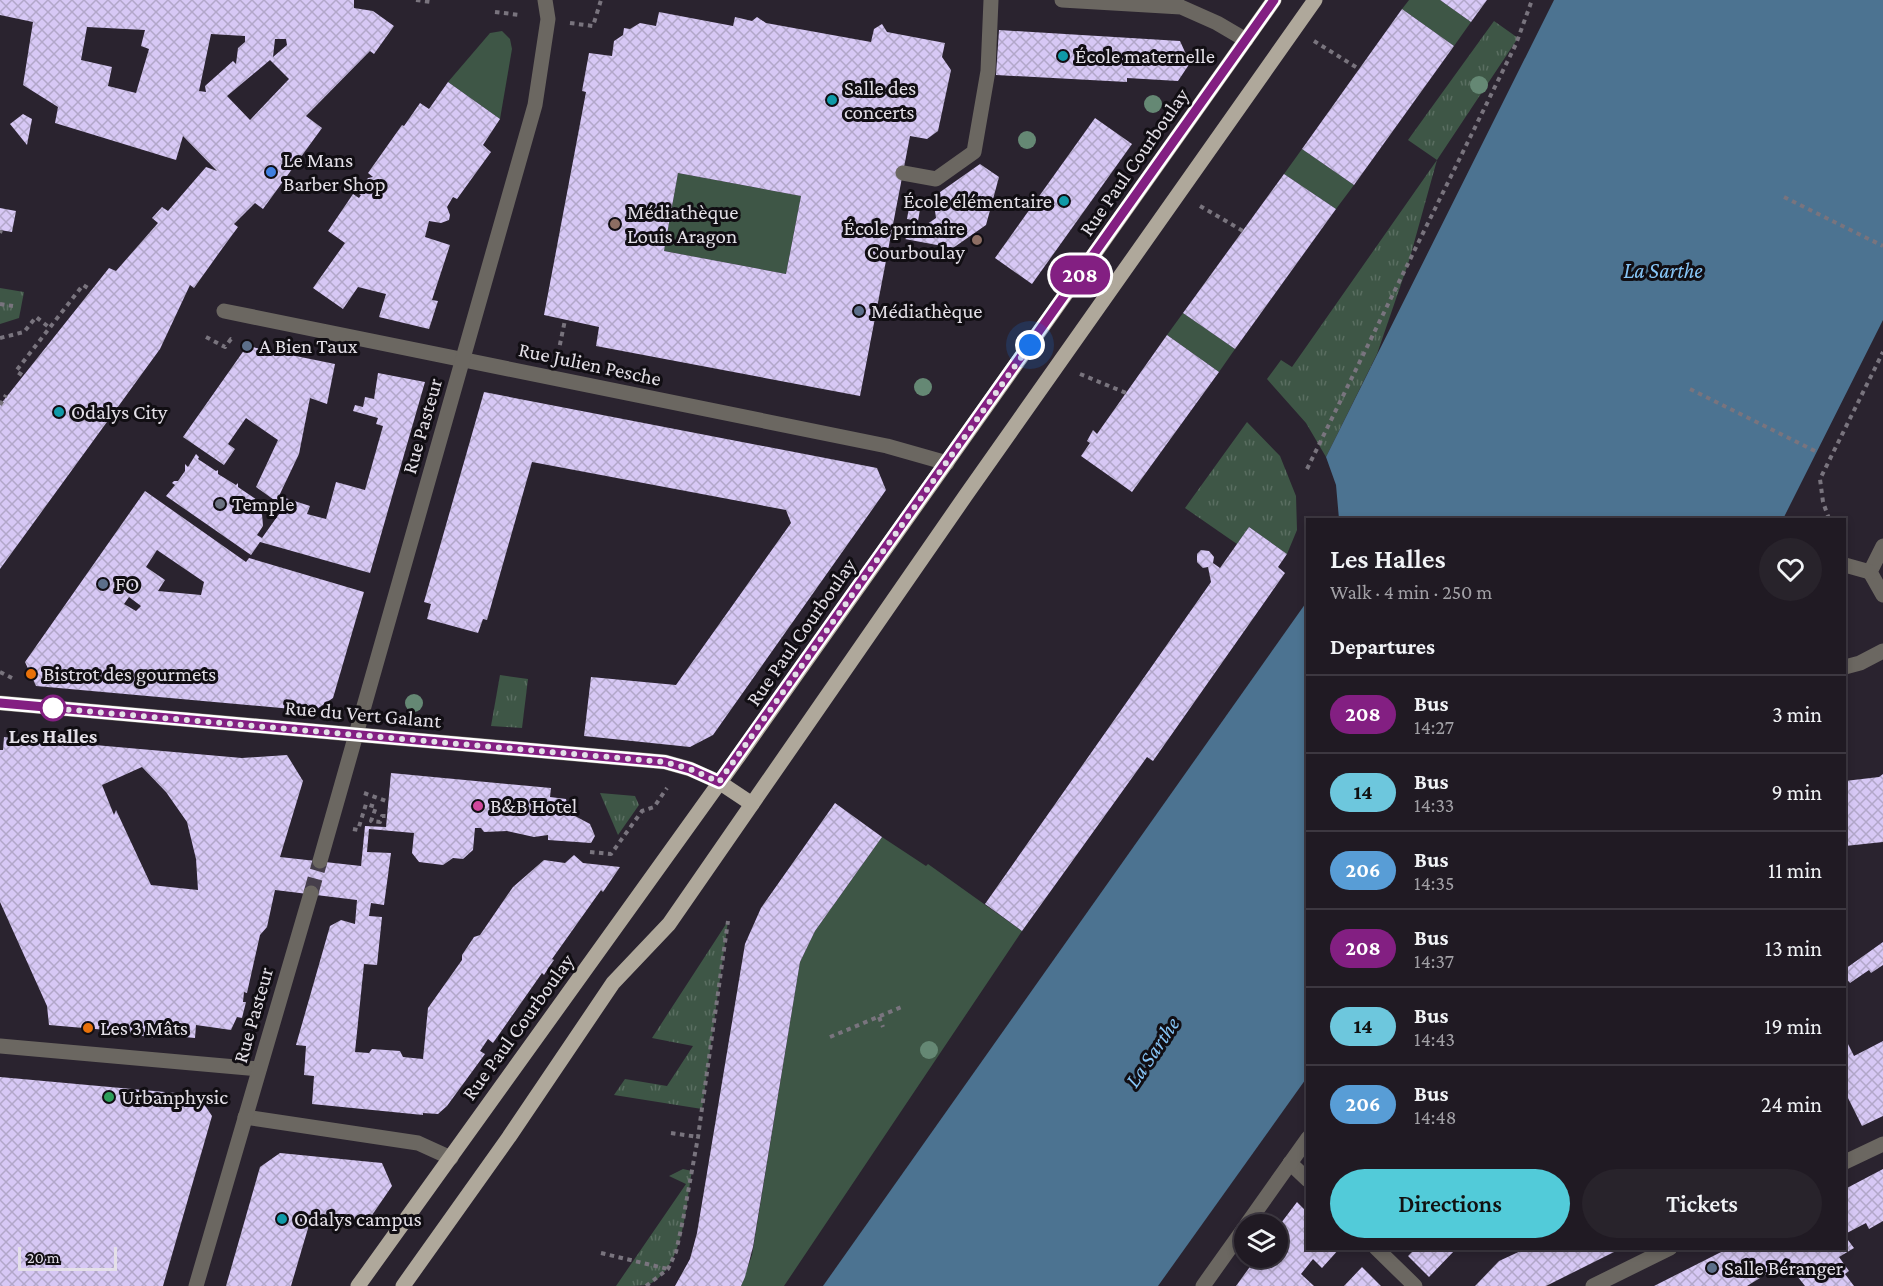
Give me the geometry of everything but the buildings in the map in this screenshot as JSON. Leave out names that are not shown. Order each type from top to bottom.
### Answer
[{"type":"main road","name":"Rue Paul Courboulay","points":[[358,1286],[947,463],[1274,0]]},
{"type":"main road","points":[[403,1286],[509,1137],[613,983],[669,924],[1058,363],[1315,0]]},
{"type":"main road","points":[[719,782],[752,804]]},
{"type":"street","name":"Rue Pasteur","points":[[320,861],[535,105],[548,19],[545,0]]},
{"type":"street","points":[[903,173],[936,179],[974,152],[988,71],[991,0]]},
{"type":"street","points":[[1062,0],[1181,7],[1217,23],[1246,40]]},
{"type":"street","name":"Rue Julien Pesche","points":[[224,311],[887,446],[947,463]]},
{"type":"street","points":[[1870,572],[1883,546]]},
{"type":"street","points":[[1846,565],[1870,572],[1883,595]]},
{"type":"street","points":[[1846,667],[1860,663],[1883,651]]},
{"type":"street","name":"Rue du Vert Galant","points":[[0,703],[665,762],[690,769],[719,782]]},
{"type":"street","name":"Rue Pasteur","points":[[196,1286],[310,893]]},
{"type":"street","points":[[0,1046],[259,1069]]},
{"type":"street","points":[[244,1117],[417,1143],[451,1158]]},
{"type":"street","points":[[1254,1214],[1306,1141]]},
{"type":"street","points":[[1846,1162],[1883,1144]]},
{"type":"street","points":[[1290,1163],[1306,1178]]},
{"type":"street","points":[[1203,1286],[1234,1243]]},
{"type":"street","points":[[1378,1250],[1415,1286]]},
{"type":"street","points":[[1593,1286],[1666,1250]]},
{"type":"path","points":[[416,0],[431,2]]},
{"type":"path","points":[[568,22],[593,26],[601,0]]},
{"type":"path","points":[[1307,469],[1516,44],[1533,0]]},
{"type":"path","points":[[495,12],[520,15]]},
{"type":"path","points":[[1327,49],[1359,69]]},
{"type":"path","points":[[1784,197],[1883,246]]},
{"type":"path","points":[[1210,212],[1243,231]]},
{"type":"path","points":[[22,375],[16,371],[83,285],[91,290]]},
{"type":"path","points":[[0,304],[13,306]]},
{"type":"path","points":[[0,338],[24,332],[36,317],[50,328]]},
{"type":"path","points":[[559,349],[565,320]]},
{"type":"path","points":[[1829,518],[1823,502],[1820,479],[1883,352]]},
{"type":"path","points":[[1089,377],[1126,393]]},
{"type":"path","points":[[1690,389],[1817,452]]},
{"type":"path","points":[[0,405],[6,395]]},
{"type":"path","points":[[0,672],[15,679]]},
{"type":"path","points":[[368,794],[389,802]]},
{"type":"path","points":[[330,827],[358,830],[366,804],[376,807],[371,821],[380,822],[382,816],[387,816]]},
{"type":"path","points":[[591,852],[610,854]]},
{"type":"path","points":[[646,1286],[668,1269],[676,1252],[698,1137],[728,921]]},
{"type":"path","points":[[830,1036],[904,1006]]},
{"type":"path","points":[[879,1016],[883,1028]]},
{"type":"path","points":[[671,1133],[698,1137]]},
{"type":"path","points":[[601,1252],[668,1269]]},
{"type":"green space","points":[[1409,0],[1440,0],[1471,22],[1454,46],[1402,9]]},
{"type":"green space","points":[[1494,21],[1518,38],[1437,160],[1408,140]]},
{"type":"green space","points":[[502,31],[510,39],[512,49],[500,119],[448,82],[490,33]]},
{"type":"green space","points":[[1302,149],[1354,185],[1336,209],[1284,174]]},
{"type":"green space","points":[[1437,160],[1409,261],[1377,354],[1326,457],[1306,423],[1267,379],[1281,360],[1292,367]]},
{"type":"green space","points":[[678,173],[801,196],[786,274],[664,251]]},
{"type":"green space","points":[[0,288],[24,292],[19,318],[0,324]]},
{"type":"green space","points":[[1183,313],[1235,349],[1219,372],[1167,335]]},
{"type":"green space","points":[[1247,422],[1280,456],[1296,496],[1297,530],[1287,554],[1249,527],[1237,544],[1185,508]]},
{"type":"green space","points":[[500,675],[528,679],[522,728],[491,726]]},
{"type":"green space","points":[[600,793],[635,796],[639,805],[618,835]]},
{"type":"green space","points":[[882,837],[926,866],[928,864],[1022,931],[784,1286],[741,1286],[752,1255],[800,962],[815,931]]},
{"type":"green space","points":[[728,921],[702,1109],[614,1095],[625,1079],[667,1086],[693,1046],[652,1038]]},
{"type":"green space","points":[[683,1169],[692,1171],[685,1218],[670,1265],[648,1285],[616,1286],[686,1184],[669,1176]]},
{"type":"water","name":"La Sarthe","points":[[1554,0],[1883,0],[1883,320],[1784,518],[1339,518],[1336,485],[1326,457]]},
{"type":"water","name":"La Sarthe","points":[[1306,603],[1306,1079],[1158,1286],[823,1286]]},
{"type":"tunnel","points":[[311,893],[320,861]]},
{"type":"bus line","name":"208","points":[[0,703],[665,762],[690,769],[719,782],[1274,0]]},
{"type":"place","name":"École maternelle","points":[[1063,56]]},
{"type":"place","name":"Salle des concerts","points":[[832,100]]},
{"type":"place","name":"Le Mans Barber Shop","points":[[271,172]]},
{"type":"place","name":"École élémentaire","points":[[1064,201]]},
{"type":"place","name":"Médiathèque Louis Aragon","points":[[615,224]]},
{"type":"place","name":"École primaire Courboulay","points":[[977,240]]},
{"type":"place","name":"Médiathèque","points":[[859,311]]},
{"type":"place","name":"A Bien Taux","points":[[247,346]]},
{"type":"place","name":"Odalys City","points":[[59,412]]},
{"type":"place","name":"Temple","points":[[220,504]]},
{"type":"place","name":"FO","points":[[103,584]]},
{"type":"place","name":"Bistrot des gourmets","points":[[31,674]]},
{"type":"place","name":"Les Halles","points":[[53,708]]},
{"type":"place","name":"B&B Hotel","points":[[478,806]]},
{"type":"place","name":"Les 3 Mâts","points":[[88,1028]]},
{"type":"place","name":"Urbanphysic","points":[[109,1097]]},
{"type":"place","name":"Odalys campus","points":[[282,1219]]},
{"type":"place","name":"Salle Béranger","points":[[1712,1268]]},
{"type":"route","points":[[53,708],[50,708],[665,762],[690,769],[719,782],[1030,345]]}]
